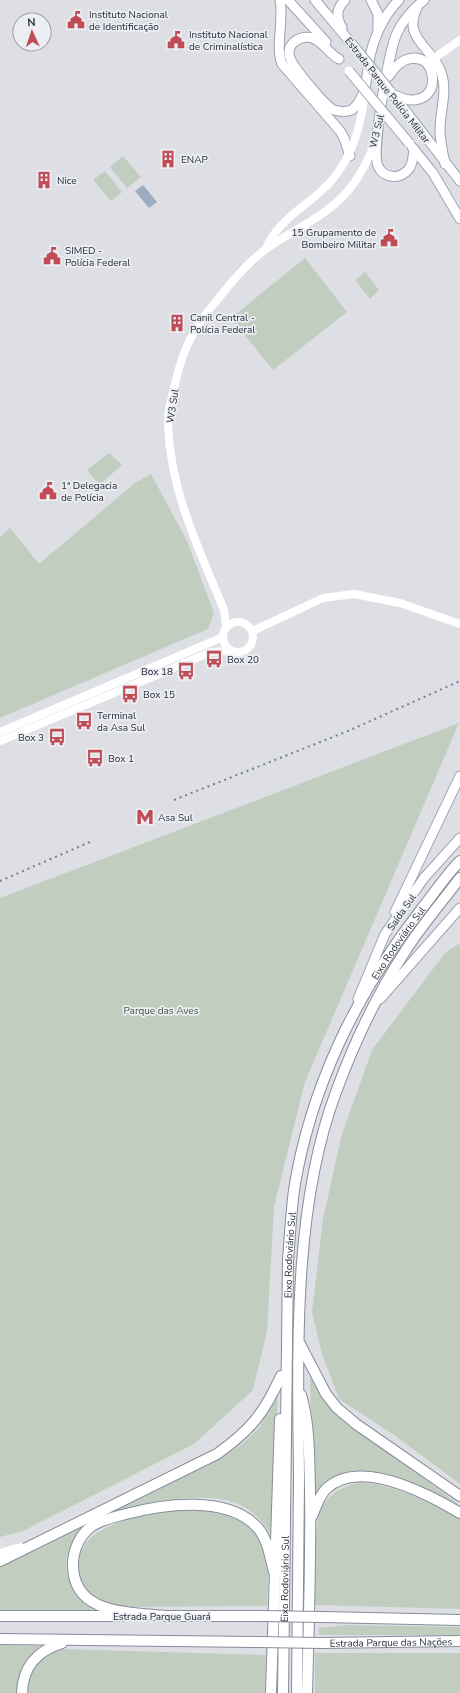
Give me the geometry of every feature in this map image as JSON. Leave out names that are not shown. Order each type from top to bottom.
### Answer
[{"type":"highway","name":"Eixo Rodoviário Sul","points":[[283,1693],[286,1499],[286,1346],[288,1260],[294,1190],[306,1136],[331,1060],[350,1018],[386,957],[460,861]]},
{"type":"highway","name":"Eixo Rodoviário Sul","points":[[297,1693],[299,1479],[297,1384],[300,1344],[301,1271],[310,1197],[322,1138],[335,1094],[373,1007],[406,950],[460,878]]},
{"type":"highway","points":[[300,1344],[326,1394],[337,1408],[356,1424],[460,1496]]},
{"type":"highway","points":[[271,1693],[281,1376],[286,1346]]},
{"type":"highway","points":[[0,1561],[217,1454],[240,1438],[254,1423],[269,1403],[281,1376]]},
{"type":"highway","points":[[297,1384],[306,1413],[308,1428],[310,1520],[307,1693]]},
{"type":"highway","points":[[310,1520],[326,1489],[338,1481],[350,1477],[368,1477],[399,1483],[436,1499],[460,1513]]},
{"type":"highway","points":[[166,1616],[116,1611],[100,1606],[84,1597],[77,1585],[73,1569],[74,1555],[78,1543],[92,1526],[104,1519],[140,1510],[191,1505],[218,1508],[234,1512],[244,1517],[257,1528],[264,1538],[274,1572]]},
{"type":"highway","points":[[420,1619],[460,1614]]},
{"type":"highway","name":"Estrada Parque Guará","points":[[0,1616],[261,1616],[420,1619]]},
{"type":"highway","points":[[420,1619],[460,1620]]},
{"type":"highway","points":[[0,1638],[71,1640]]},
{"type":"highway","points":[[22,1693],[23,1678],[33,1659],[50,1646],[71,1640]]},
{"type":"highway","name":"Estrada Parque das Nações","points":[[71,1640],[321,1643],[460,1641]]},
{"type":"main road","points":[[280,0],[283,14],[279,50],[282,64],[340,131],[350,156]]},
{"type":"main road","name":"Estrada Parque Polícia Militar","points":[[288,0],[412,146],[433,173],[460,219]]},
{"type":"main road","name":"Estrada Parque Polícia Militar","points":[[315,0],[361,55],[445,164],[460,181]]},
{"type":"main road","points":[[345,0],[339,6],[337,14],[339,23],[348,40]]},
{"type":"main road","points":[[371,0],[378,14],[378,30]]},
{"type":"main road","name":"W3 Sul","points":[[365,87],[371,52],[378,30],[399,0]]},
{"type":"main road","points":[[422,2],[414,14],[413,27],[418,40],[433,58],[441,72],[444,87],[440,130],[445,164]]},
{"type":"main road","name":"W3 Sul","points":[[376,142],[390,54],[397,32],[406,18],[422,2]]},
{"type":"main road","points":[[339,59],[312,38],[301,38],[297,40],[292,45],[290,51],[290,58],[295,65],[332,109],[340,112],[352,110],[357,104],[365,87]]},
{"type":"main road","points":[[387,79],[395,67],[408,59],[422,60],[426,62],[432,72],[431,88],[425,96],[410,100],[391,93]]},
{"type":"main road","points":[[376,142],[378,166],[384,174],[389,176],[398,176],[408,170],[412,146]]},
{"type":"main road","points":[[385,934],[460,776]]},
{"type":"main road","name":"Saída Sul","points":[[350,1018],[385,934],[424,878],[460,838]]},
{"type":"main road","points":[[373,1007],[460,908]]},
{"type":"main road","points":[[447,921],[460,915]]},
{"type":"street","points":[[433,58],[460,40]]},
{"type":"street","name":"W3 Sul","points":[[266,249],[272,237],[291,216],[320,193],[350,156],[358,134],[365,87]]},
{"type":"street","name":"W3 Sul","points":[[226,626],[224,610],[180,501],[170,446],[169,414],[182,354],[201,319],[225,290],[266,249],[320,215],[351,188],[376,142]]},
{"type":"street","points":[[253,631],[323,598],[354,594],[400,603],[460,624]]},
{"type":"street","name":"W3 Sul","points":[[224,610],[238,622]]},
{"type":"street","points":[[0,741],[212,652],[237,652],[247,650],[253,641],[253,631],[247,624],[238,622],[226,626],[223,637],[224,643],[231,651]]},
{"type":"street","points":[[0,732],[223,637]]},
{"type":"street","points":[[0,1553],[47,1539]]},
{"type":"green space","points":[[123,156],[141,177],[127,188],[110,167]]},
{"type":"green space","points":[[105,171],[122,192],[111,201],[93,180]]},
{"type":"green space","points":[[305,258],[347,312],[273,370],[231,318]]},
{"type":"green space","points":[[365,272],[379,290],[370,299],[355,280]]},
{"type":"green space","points":[[109,453],[122,465],[99,485],[87,470]]},
{"type":"green space","points":[[151,474],[187,541],[214,613],[208,629],[0,718],[0,537],[10,528],[39,564],[135,483]]},
{"type":"green space","name":"Parque das Aves","points":[[459,723],[305,1082],[274,1207],[267,1331],[253,1390],[194,1444],[23,1531],[0,1537],[0,898]]},
{"type":"green space","points":[[460,943],[460,1484],[394,1435],[339,1399],[322,1354],[312,1312],[323,1219],[342,1134],[372,1050],[445,953]]},
{"type":"green space","points":[[310,1377],[324,1400],[343,1420],[460,1505],[404,1481],[385,1475],[366,1472],[348,1474],[330,1482],[313,1496]]},
{"type":"green space","points":[[278,1392],[271,1535],[260,1520],[246,1508],[232,1502],[216,1498],[161,1501],[112,1512],[223,1457],[241,1445],[259,1428]]},
{"type":"green space","points":[[361,1482],[399,1490],[438,1507],[460,1519],[460,1609],[315,1605],[317,1527],[322,1507],[327,1499],[335,1492]]},
{"type":"green space","points":[[187,1509],[226,1515],[248,1526],[257,1535],[263,1546],[268,1565],[267,1606],[121,1607],[101,1603],[88,1594],[82,1586],[78,1567],[83,1548],[88,1540],[105,1528],[128,1519],[151,1513]]},
{"type":"green space","points":[[94,1520],[82,1530],[73,1542],[68,1553],[66,1566],[68,1578],[73,1589],[82,1601],[94,1611],[0,1610],[0,1565]]},
{"type":"green space","points":[[345,1625],[460,1627],[460,1635],[319,1635],[319,1628]]},
{"type":"green space","points":[[0,1645],[40,1646],[23,1667],[16,1693],[0,1693]]},
{"type":"green space","points":[[63,1649],[266,1655],[265,1693],[26,1693],[30,1678],[37,1664],[48,1654]]},
{"type":"green space","points":[[315,1653],[460,1653],[460,1693],[315,1693]]},
{"type":"water","points":[[143,185],[157,202],[149,208],[135,191]]},
{"type":"railway","points":[[174,800],[348,731],[460,681]]},
{"type":"railway","points":[[0,881],[90,842]]},
{"type":"place","name":"Instituto Nacional de Identificação","points":[[76,20]]},
{"type":"place","name":"Instituto Nacional de Criminalística","points":[[176,40]]},
{"type":"place","name":"ENAP","points":[[168,159]]},
{"type":"place","name":"Nice","points":[[44,180]]},
{"type":"place","name":"15 Grupamento de Bombeiro Militar","points":[[389,238]]},
{"type":"place","name":"SIMED - Polícia Federal","points":[[52,256]]},
{"type":"place","name":"Canil Central - Polícia Federal","points":[[177,323]]},
{"type":"place","name":"1ª Delegacia de Polícia","points":[[48,491]]},
{"type":"place","name":"Box 20","points":[[214,659]]},
{"type":"place","name":"Box 18","points":[[186,671]]},
{"type":"place","name":"Box 15","points":[[130,694]]},
{"type":"place","name":"Terminal da Asa Sul","points":[[84,721]]},
{"type":"place","name":"Box 3","points":[[57,737]]},
{"type":"place","name":"Box 1","points":[[95,758]]},
{"type":"place","name":"Asa Sul","points":[[145,817]]}]
